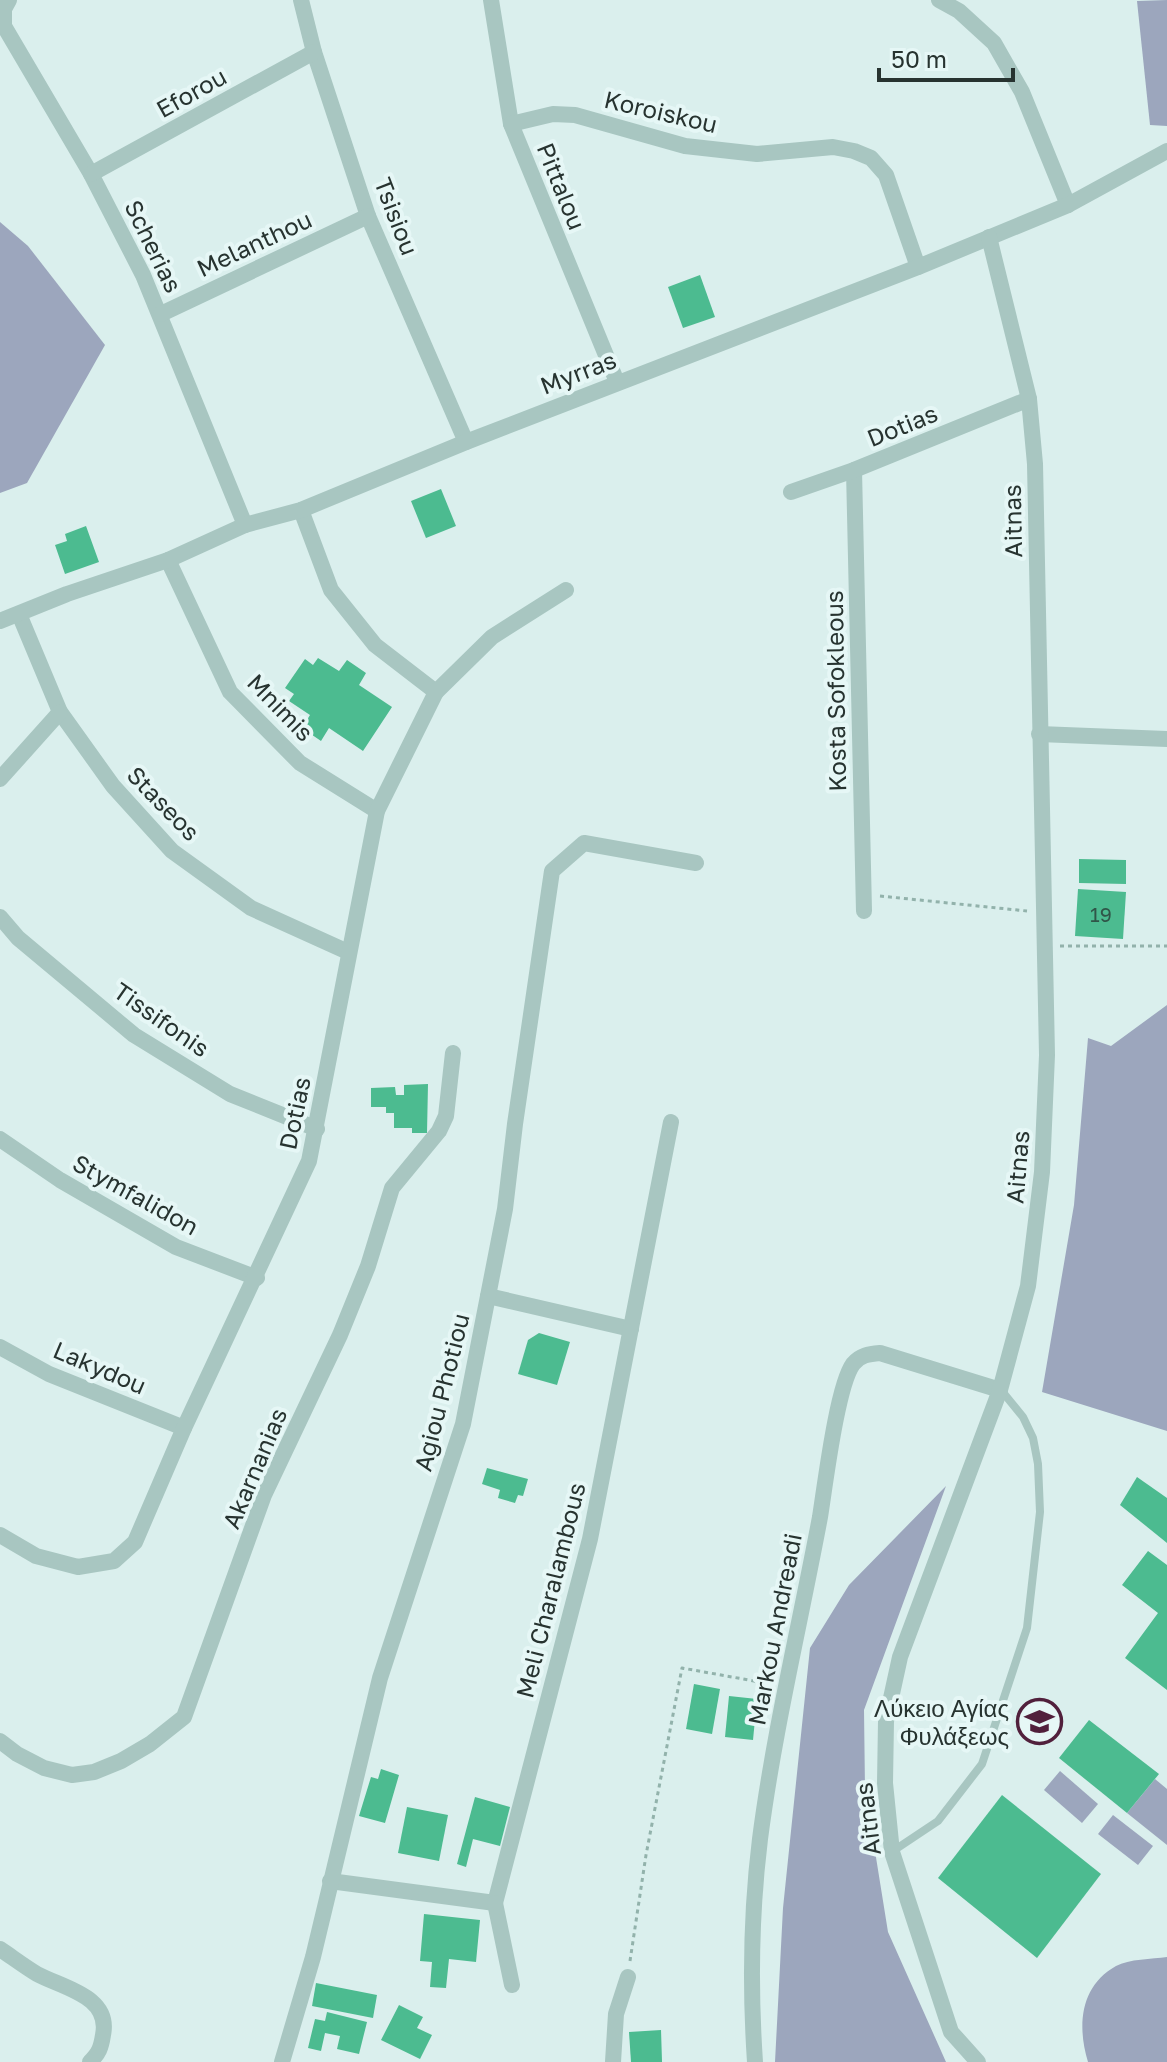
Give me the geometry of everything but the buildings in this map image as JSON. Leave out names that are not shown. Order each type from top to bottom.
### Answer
[{"type":"street","name":"Scherias","points":[[9,0],[4,9],[4,26],[91,174],[161,314],[245,525]]},
{"type":"street","name":"Tsisiou","points":[[301,0],[314,52],[368,216],[466,442]]},
{"type":"street","name":"Pittalou","points":[[491,0],[511,124],[617,382]]},
{"type":"street","points":[[939,0],[959,11],[994,43],[1022,92],[1068,205]]},
{"type":"street","name":"Eforou","points":[[91,174],[314,52]]},
{"type":"street","name":"Koroiskou","points":[[511,124],[553,114],[575,115],[685,146],[757,154],[833,147],[854,151],[871,158],[886,175],[918,267]]},
{"type":"street","name":"Myrras","points":[[0,621],[67,594],[168,560],[245,525],[301,510],[617,382],[918,267],[1068,205],[1167,151]]},
{"type":"street","name":"Melanthou","points":[[161,314],[368,216]]},
{"type":"street","name":"Aitnas","points":[[978,2062],[951,2032],[892,1852],[885,1783],[886,1721],[900,1657],[1000,1390],[1028,1286],[1042,1172],[1047,1055],[1035,464],[1029,399],[989,237]]},
{"type":"street","name":"Dotias","points":[[791,492],[854,470],[1029,399]]},
{"type":"street","name":"Kosta Sofokleous","points":[[854,470],[864,902]]},
{"type":"street","points":[[301,510],[331,590],[375,645],[436,692]]},
{"type":"street","name":"Mnimis","points":[[168,560],[230,692],[300,763],[377,811]]},
{"type":"street","name":"Dotias","points":[[0,1535],[36,1556],[78,1567],[114,1561],[135,1542],[184,1428],[257,1278],[309,1161],[377,811],[436,692],[492,637],[566,590]]},
{"type":"street","name":"Staseos","points":[[19,614],[60,712],[113,786],[172,851],[251,908],[348,952]]},
{"type":"street","points":[[0,779],[60,712]]},
{"type":"street","points":[[1039,734],[1167,739]]},
{"type":"street","name":"Agiou Photiou","points":[[288,2061],[380,1678],[463,1424],[505,1209],[552,871],[584,843],[696,863]]},
{"type":"street","name":"Tissifonis","points":[[0,917],[18,938],[134,1035],[230,1094],[317,1129]]},
{"type":"street","name":"Akarnanias","points":[[0,1741],[44,1768],[72,1775],[83,1774],[94,1772],[140,1750],[184,1717],[264,1495],[340,1335],[368,1266],[392,1188],[439,1131],[446,1116],[453,1053]]},
{"type":"street","name":"Meli Charalambous","points":[[495,1903],[590,1539],[671,1122]]},
{"type":"street","name":"Stymfalidon","points":[[0,1139],[60,1180],[176,1247],[257,1278]]},
{"type":"street","points":[[488,1296],[631,1329]]},
{"type":"street","name":"Lakydou","points":[[0,1347],[49,1374],[184,1428]]},
{"type":"street","name":"Markou Andreadi","points":[[755,2062],[751,1991],[760,1840],[785,1687],[840,1408],[853,1364],[865,1354],[880,1353],[1000,1390]]},
{"type":"street","points":[[330,1881],[495,1903],[512,1985]]},
{"type":"street","points":[[0,1949],[37,1974],[89,1999],[101,2011],[105,2024],[95,2057]]},
{"type":"street","points":[[613,2062],[616,2014],[628,1977]]},
{"type":"lane","points":[[892,1852],[938,1821],[982,1764],[1027,1628],[1040,1512],[1038,1464],[1033,1438],[1023,1417],[1000,1390]]},
{"type":"path","points":[[864,902],[1043,913]]},
{"type":"path","points":[[1044,947],[1167,946]]},
{"type":"path","points":[[628,1977],[646,1855],[682,1668],[785,1687]]},
{"type":"shaded area","points":[[1167,0],[1167,126],[1150,125],[1137,1]]},
{"type":"shaded area","points":[[0,222],[28,246],[105,345],[27,483],[0,493]]},
{"type":"shaded area","points":[[1167,1005],[1167,1431],[1042,1392],[1074,1205],[1088,1038],[1111,1046]]},
{"type":"shaded area","points":[[946,1486],[864,1710],[865,1789],[888,1932],[946,2062],[775,2062],[783,1908],[810,1648],[849,1585]]},
{"type":"shaded area","points":[[1060,1771],[1098,1804],[1082,1823],[1044,1790]]},
{"type":"shaded area","points":[[1155,1779],[1167,1789],[1167,1845],[1127,1813]]},
{"type":"shaded area","points":[[1113,1815],[1153,1846],[1138,1865],[1098,1834]]},
{"type":"shaded area","points":[[1167,1957],[1167,2062],[1088,2062],[1083,2035],[1084,2008],[1095,1984],[1104,1974],[1121,1964]]},
{"type":"place","name":"Λύκειο Αγίας Φυλάξεως","points":[[1040,1721]]}]
